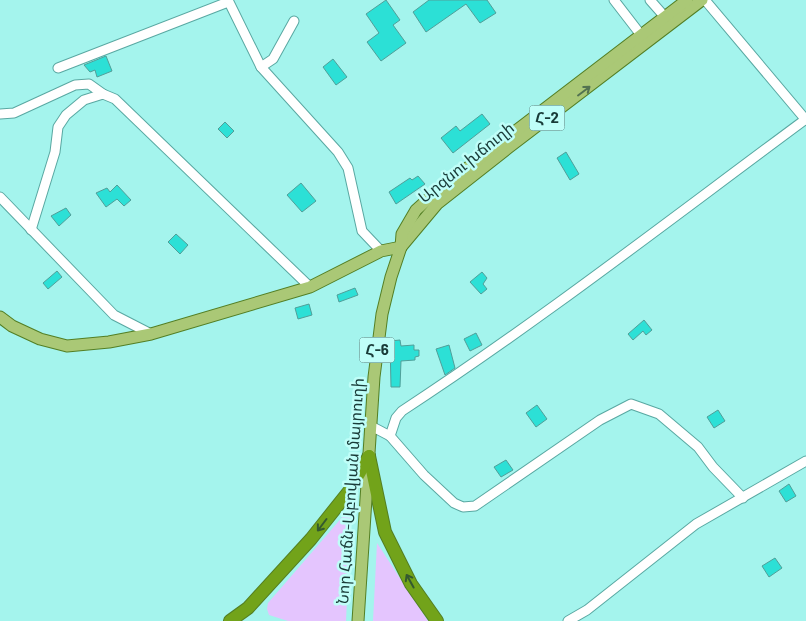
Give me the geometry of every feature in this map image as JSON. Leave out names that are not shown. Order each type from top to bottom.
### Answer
[{"type":"highway","points":[[230,621],[248,608],[312,539],[350,490],[369,456]]},
{"type":"highway","points":[[369,456],[385,532],[411,584],[437,621]]},
{"type":"main road","name":"Հ-2","points":[[401,247],[402,234],[408,221],[416,210],[436,192],[687,0]]},
{"type":"main road","name":"Արզնու խճուղի","points":[[401,247],[437,204],[704,0]]},
{"type":"main road","points":[[0,317],[12,326],[40,339],[67,346],[110,342],[151,334],[310,287],[381,251],[401,247]]},
{"type":"main road","name":"Նոր Հաճն-Աբովյան մայրուղի","points":[[358,621],[374,377],[382,314],[401,247]]},
{"type":"street","points":[[614,0],[641,35]]},
{"type":"street","points":[[650,0],[665,17]]},
{"type":"street","points":[[390,436],[396,418],[402,411],[554,307],[649,234],[806,120],[704,0]]},
{"type":"street","points":[[58,68],[228,1],[261,67],[338,152],[348,168],[362,232],[381,251]]},
{"type":"street","points":[[261,67],[273,60],[294,21]]},
{"type":"street","points":[[0,114],[14,113],[75,85],[89,84],[103,94],[115,99],[310,287]]},
{"type":"street","points":[[31,230],[55,152],[58,127],[66,115],[84,100],[103,94]]},
{"type":"street","points":[[0,197],[114,315],[151,334]]},
{"type":"street","points":[[371,426],[390,436],[424,475],[454,503],[464,507],[475,506],[600,420],[631,404],[659,414],[698,447],[713,468],[743,498]]},
{"type":"street","points":[[568,621],[588,610],[696,524],[806,461]]},
{"type":"shaded area","points":[[351,507],[346,621],[288,621],[269,615],[268,603]]},
{"type":"shaded area","points":[[377,543],[428,621],[373,621]]},
{"type":"building","points":[[386,0],[400,20],[393,25],[406,43],[381,61],[367,42],[379,33],[366,14]]},
{"type":"building","points":[[429,0],[487,0],[496,13],[480,23],[466,4],[426,32],[413,12]]},
{"type":"building","points":[[106,56],[112,71],[97,77],[95,70],[90,72],[84,65]]},
{"type":"building","points":[[333,59],[347,77],[336,85],[323,67]]},
{"type":"building","points":[[482,114],[490,124],[453,153],[441,138],[456,126],[460,131]]},
{"type":"building","points":[[225,122],[234,131],[227,138],[218,129]]},
{"type":"building","points":[[566,152],[579,174],[570,180],[557,158]]},
{"type":"building","points":[[418,176],[425,184],[396,204],[389,192],[410,178],[412,180]]},
{"type":"building","points":[[301,183],[316,201],[302,212],[287,195]]},
{"type":"building","points":[[117,185],[131,200],[124,206],[117,199],[106,207],[96,193],[107,188],[110,192]]},
{"type":"building","points":[[66,208],[71,215],[59,226],[51,216]]},
{"type":"building","points":[[176,234],[188,245],[180,254],[168,242]]},
{"type":"building","points":[[57,271],[62,277],[48,289],[43,283]]},
{"type":"building","points":[[482,272],[487,278],[483,284],[487,289],[481,294],[470,282]]},
{"type":"building","points":[[355,288],[358,295],[339,302],[337,295]]},
{"type":"building","points":[[309,304],[312,315],[298,319],[295,308]]},
{"type":"building","points":[[644,320],[652,330],[646,335],[643,331],[633,340],[628,334]]},
{"type":"building","points":[[476,333],[482,345],[470,351],[464,339]]},
{"type":"building","points":[[400,340],[401,346],[414,345],[414,350],[419,350],[419,356],[415,357],[415,360],[401,361],[400,387],[391,387],[390,341]]},
{"type":"building","points":[[449,345],[455,368],[445,375],[436,349]]},
{"type":"building","points":[[537,405],[547,419],[536,427],[526,413]]},
{"type":"building","points":[[718,410],[725,421],[714,428],[707,417]]},
{"type":"building","points":[[506,460],[513,470],[501,477],[494,467]]},
{"type":"building","points":[[789,484],[796,496],[786,502],[779,491]]},
{"type":"building","points":[[775,558],[782,568],[769,577],[762,566]]}]
